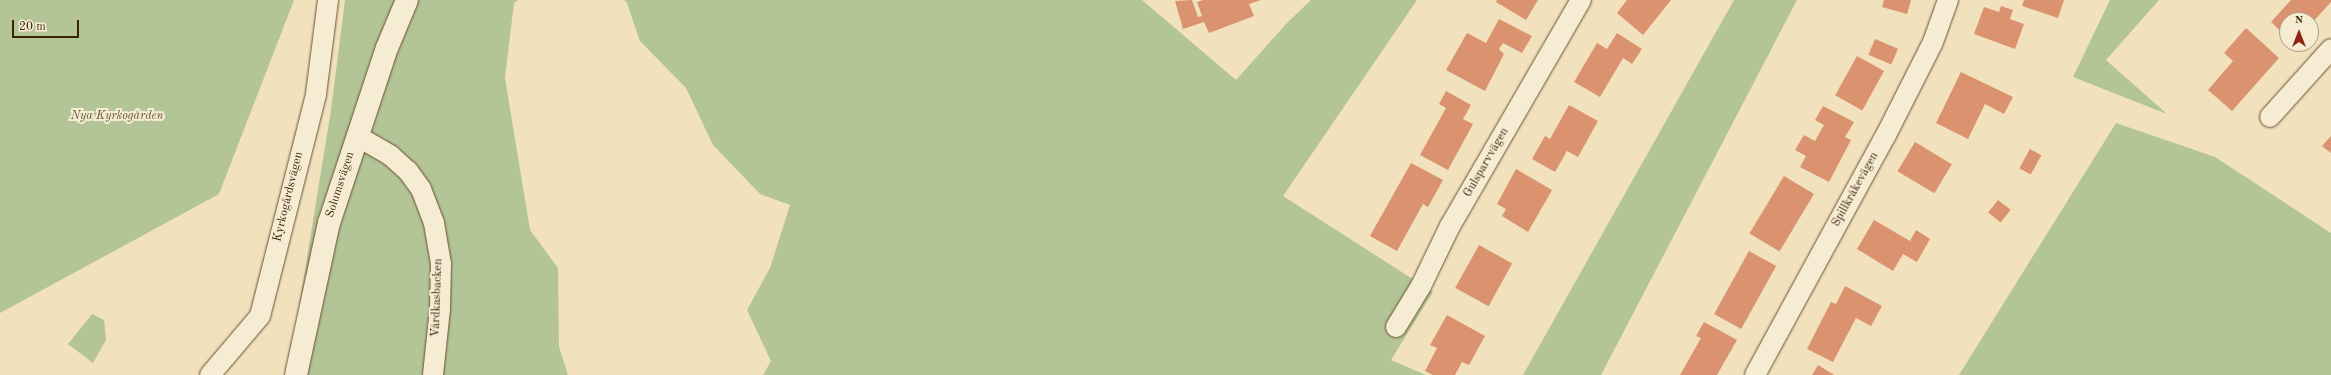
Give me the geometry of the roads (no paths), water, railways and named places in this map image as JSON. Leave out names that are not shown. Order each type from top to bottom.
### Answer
[{"type":"main road","name":"Solumsvägen","points":[[296,375],[329,223],[387,48],[407,0]]},
{"type":"street","name":"Kyrkogårdsvägen","points":[[210,375],[260,316],[316,94],[328,0]]},
{"type":"street","name":"Gulsparvvägen","points":[[1396,327],[1421,286],[1450,226],[1581,0]]},
{"type":"street","name":"Spillkråkevägen","points":[[1755,375],[1888,130],[1933,42],[1948,0]]},
{"type":"street","points":[[2270,117],[2331,49]]},
{"type":"street","name":"Vårdkasbacken","points":[[357,136],[390,155],[408,171],[421,189],[434,223],[441,264],[440,309],[432,375]]},
{"type":"park label","name":"Nya Kyrkogården","points":[[117,117]]}]
